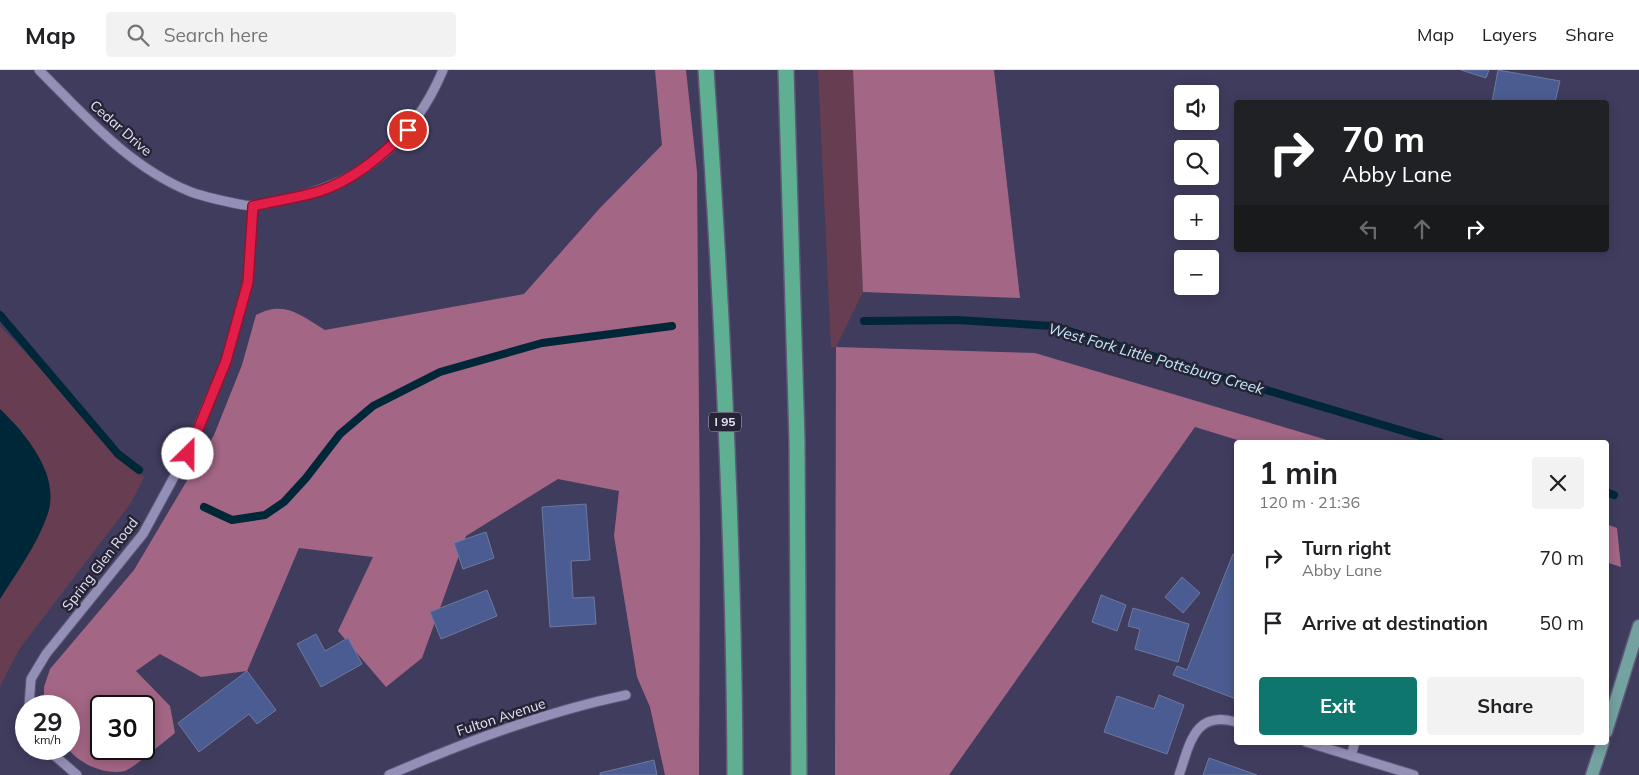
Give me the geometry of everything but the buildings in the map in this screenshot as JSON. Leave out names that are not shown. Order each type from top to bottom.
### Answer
[{"type":"highway","name":"I 95","points":[[706,70],[717,232],[734,629],[735,775]]},
{"type":"highway","points":[[786,70],[798,449],[799,775]]},
{"type":"main road","points":[[1609,714],[1639,626]]},
{"type":"main road","points":[[1592,775],[1602,745]]},
{"type":"street","name":"Cedar Drive","points":[[39,70],[114,144],[140,164],[192,193],[253,206]]},
{"type":"street","points":[[253,206],[318,192],[349,177],[380,157],[408,130],[431,98],[442,70]]},
{"type":"street","name":"Spring Glen Road","points":[[30,695],[31,679],[46,654],[143,534],[188,454],[226,361],[248,282],[253,206]]},
{"type":"street","name":"Fulton Avenue","points":[[389,775],[483,736],[595,702],[626,696]]},
{"type":"street","points":[[1179,775],[1194,732],[1208,721],[1224,719],[1234,722]]},
{"type":"street","points":[[1316,745],[1414,775]]},
{"type":"street","points":[[1351,756],[1354,745]]},
{"type":"street","points":[[60,760],[77,775]]},
{"type":"shaded area","points":[[655,70],[686,70],[697,172],[700,535],[699,775],[665,775],[650,707],[637,677],[614,536],[619,491],[558,479],[466,536],[422,658],[386,687],[338,631],[373,557],[299,548],[247,671],[201,677],[160,654],[136,671],[170,706],[175,733],[155,750],[155,695],[90,695],[90,760],[143,760],[125,771],[117,772],[94,768],[80,760],[80,695],[44,695],[44,687],[50,669],[134,570],[214,435],[242,365],[256,315],[266,311],[284,309],[300,315],[325,330],[524,294],[600,208],[662,145]]},
{"type":"shaded area","points":[[818,70],[853,70],[863,292],[836,347],[831,347]]},
{"type":"shaded area","points":[[853,70],[994,70],[1020,298],[863,292]]},
{"type":"shaded area","points":[[0,326],[53,381],[118,459],[144,477],[131,503],[20,648],[0,686],[0,599],[24,561],[21,430],[0,409]]},
{"type":"shaded area","points":[[836,347],[1035,353],[1327,440],[1237,440],[1195,427],[949,775],[835,775]]},
{"type":"shaded area","points":[[1609,525],[1617,528],[1621,567],[1609,563]]},
{"type":"water","points":[[0,409],[30,443],[39,457],[46,471],[50,486],[50,501],[47,516],[38,538],[0,599]]},
{"type":"waterway","name":"West Fork Little Pottsburg Creek","points":[[0,315],[118,454],[139,470]]},
{"type":"waterway","name":"West Fork Little Pottsburg Creek","points":[[864,321],[957,320],[1052,326],[1433,440]]},
{"type":"waterway","name":"West Fork Little Pottsburg Creek","points":[[204,507],[232,520],[265,515],[284,502],[306,478],[340,434],[373,406],[440,372],[542,343],[672,326]]},
{"type":"waterway","name":"West Fork Little Pottsburg Creek","points":[[1609,493],[1614,495]]},
{"type":"route","points":[[188,454],[226,361],[248,282],[253,206],[318,192],[349,177],[380,157],[408,130]]}]
